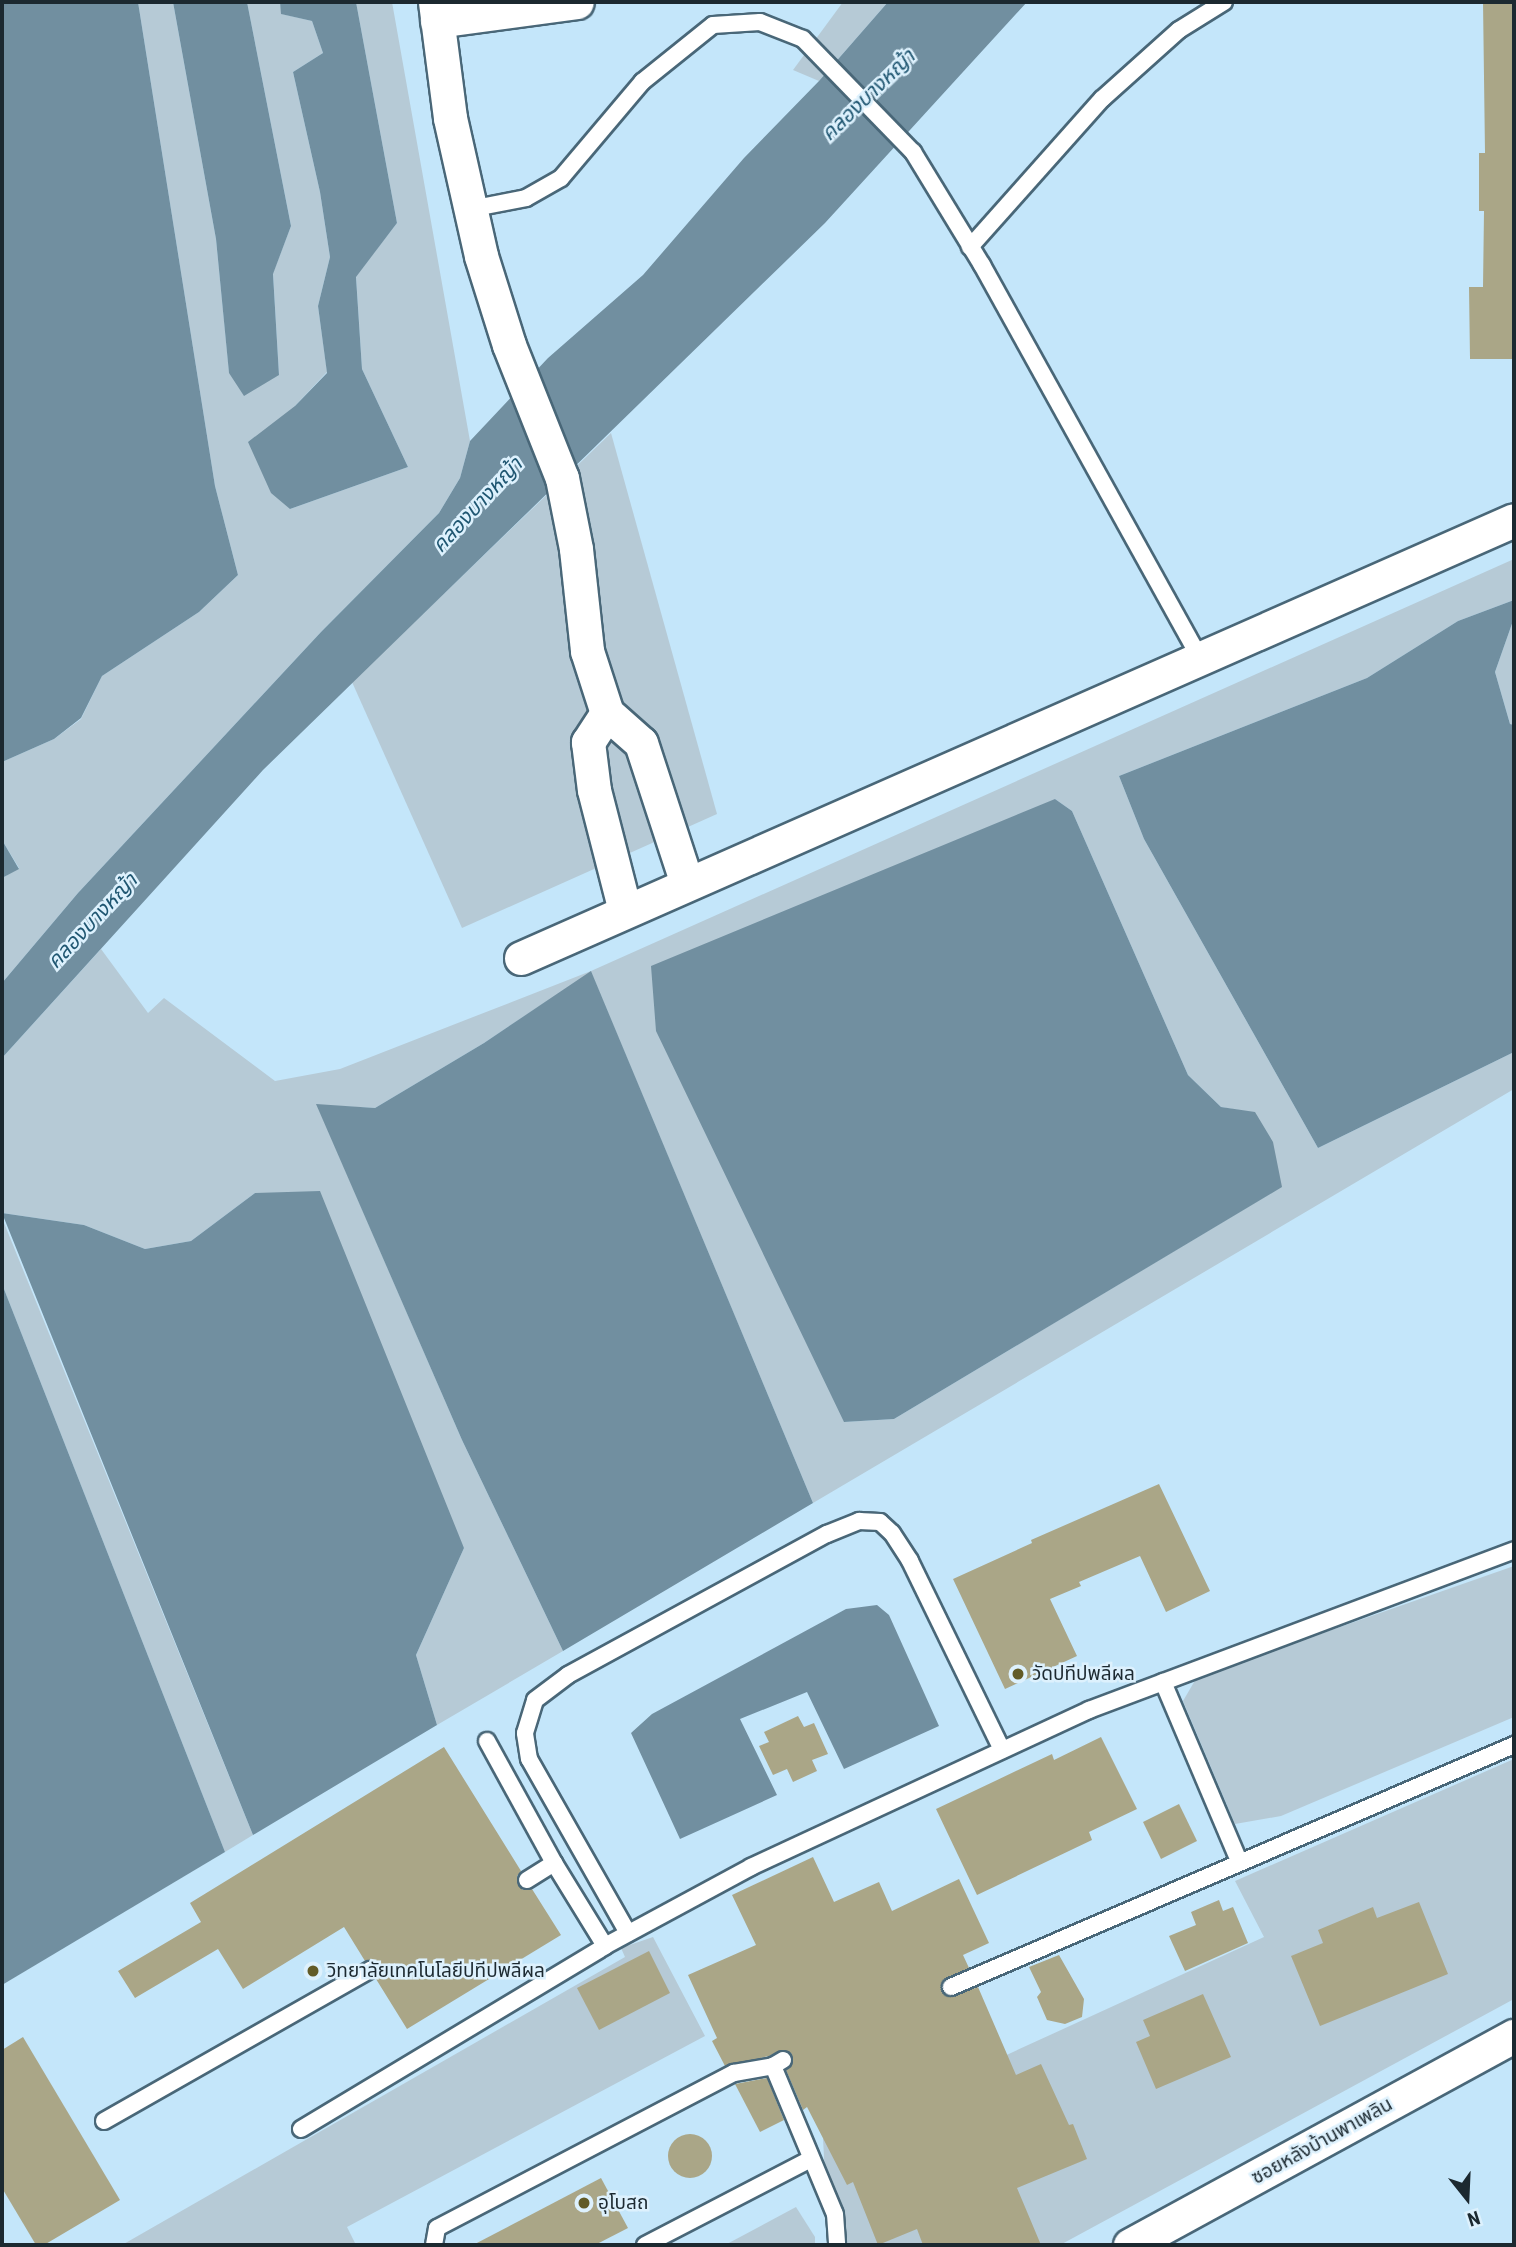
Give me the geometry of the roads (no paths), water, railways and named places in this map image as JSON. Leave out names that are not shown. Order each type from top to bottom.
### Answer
[{"type":"street","points":[[577,2],[436,11],[450,118],[481,256],[509,345],[562,478],[587,651],[607,713],[641,743],[687,884]]},
{"type":"street","points":[[521,958],[1514,520]]},
{"type":"street","points":[[607,713],[588,743],[594,790],[625,911]]},
{"type":"street","name":"ซอยหลังบ้านพาเพลิน","points":[[1130,2245],[1514,2036]]},
{"type":"lane","points":[[970,247],[1101,99],[1179,30],[1224,2]]},
{"type":"lane","points":[[470,209],[526,198],[561,178],[642,82],[713,25],[760,22],[803,39],[910,149],[970,247],[1199,658]]},
{"type":"lane","points":[[628,1933],[528,1759],[525,1733],[535,1700],[568,1675],[827,1534],[859,1521],[880,1522],[892,1533],[909,1561],[1002,1751]]},
{"type":"lane","points":[[301,2129],[604,1946],[751,1867],[1088,1710],[1514,1550]]},
{"type":"lane","points":[[1163,1682],[1239,1861]]},
{"type":"lane","points":[[487,1741],[554,1863],[604,1946]]},
{"type":"lane","points":[[951,1987],[1514,1745]]},
{"type":"lane","points":[[527,1880],[554,1863]]},
{"type":"lane","points":[[104,2121],[370,1970]]},
{"type":"lane","points":[[434,2245],[437,2228],[734,2073],[778,2063],[811,2159],[835,2214],[837,2245]]},
{"type":"lane","points":[[645,2245],[811,2159]]},
{"type":"water","points":[[2,2],[138,2],[215,486],[238,575],[199,612],[102,676],[81,718],[54,739],[2,762]]},
{"type":"water","points":[[173,2],[247,2],[291,226],[273,274],[279,375],[244,396],[229,373],[216,239]]},
{"type":"water","points":[[280,2],[356,2],[397,223],[356,277],[362,369],[408,467],[290,509],[271,493],[248,442],[295,406],[327,373],[318,306],[330,257],[320,192],[293,72],[323,53],[312,21],[281,14]]},
{"type":"water","name":"คลองบางหญ้า","points":[[888,2],[1027,2],[825,223],[263,770],[2,1058],[2,983],[78,893],[321,632],[439,513],[460,478],[470,441],[548,358],[643,275],[744,158],[819,81]]},
{"type":"water","points":[[1514,600],[1514,618],[1495,672],[1510,724],[1514,725],[1514,1052],[1318,1148],[1144,839],[1119,776],[1367,678],[1458,621]]},
{"type":"water","points":[[1055,799],[1072,811],[1188,1075],[1221,1107],[1255,1112],[1273,1142],[1282,1187],[894,1419],[844,1422],[656,1031],[651,966]]},
{"type":"water","points":[[2,840],[19,869],[2,878]]},
{"type":"water","points":[[591,971],[813,1503],[563,1651],[462,1440],[316,1104],[375,1108],[484,1043]]},
{"type":"water","points":[[320,1191],[464,1548],[416,1655],[437,1725],[253,1835],[2,1213],[84,1225],[145,1249],[191,1241],[255,1193]]},
{"type":"water","points":[[2,1284],[225,1852],[2,1985]]},
{"type":"water","points":[[877,1605],[889,1615],[939,1726],[844,1769],[807,1692],[740,1719],[777,1795],[680,1839],[631,1733],[652,1714],[846,1609]]},
{"type":"place","name":"วัดปทีปพลีผล","points":[[1018,1674]]},
{"type":"place","name":"วิทยาลัยเทคโนโลยีปทีปพลีผล","points":[[313,1971]]},
{"type":"place","name":"อุโบสถ","points":[[584,2203]]}]
